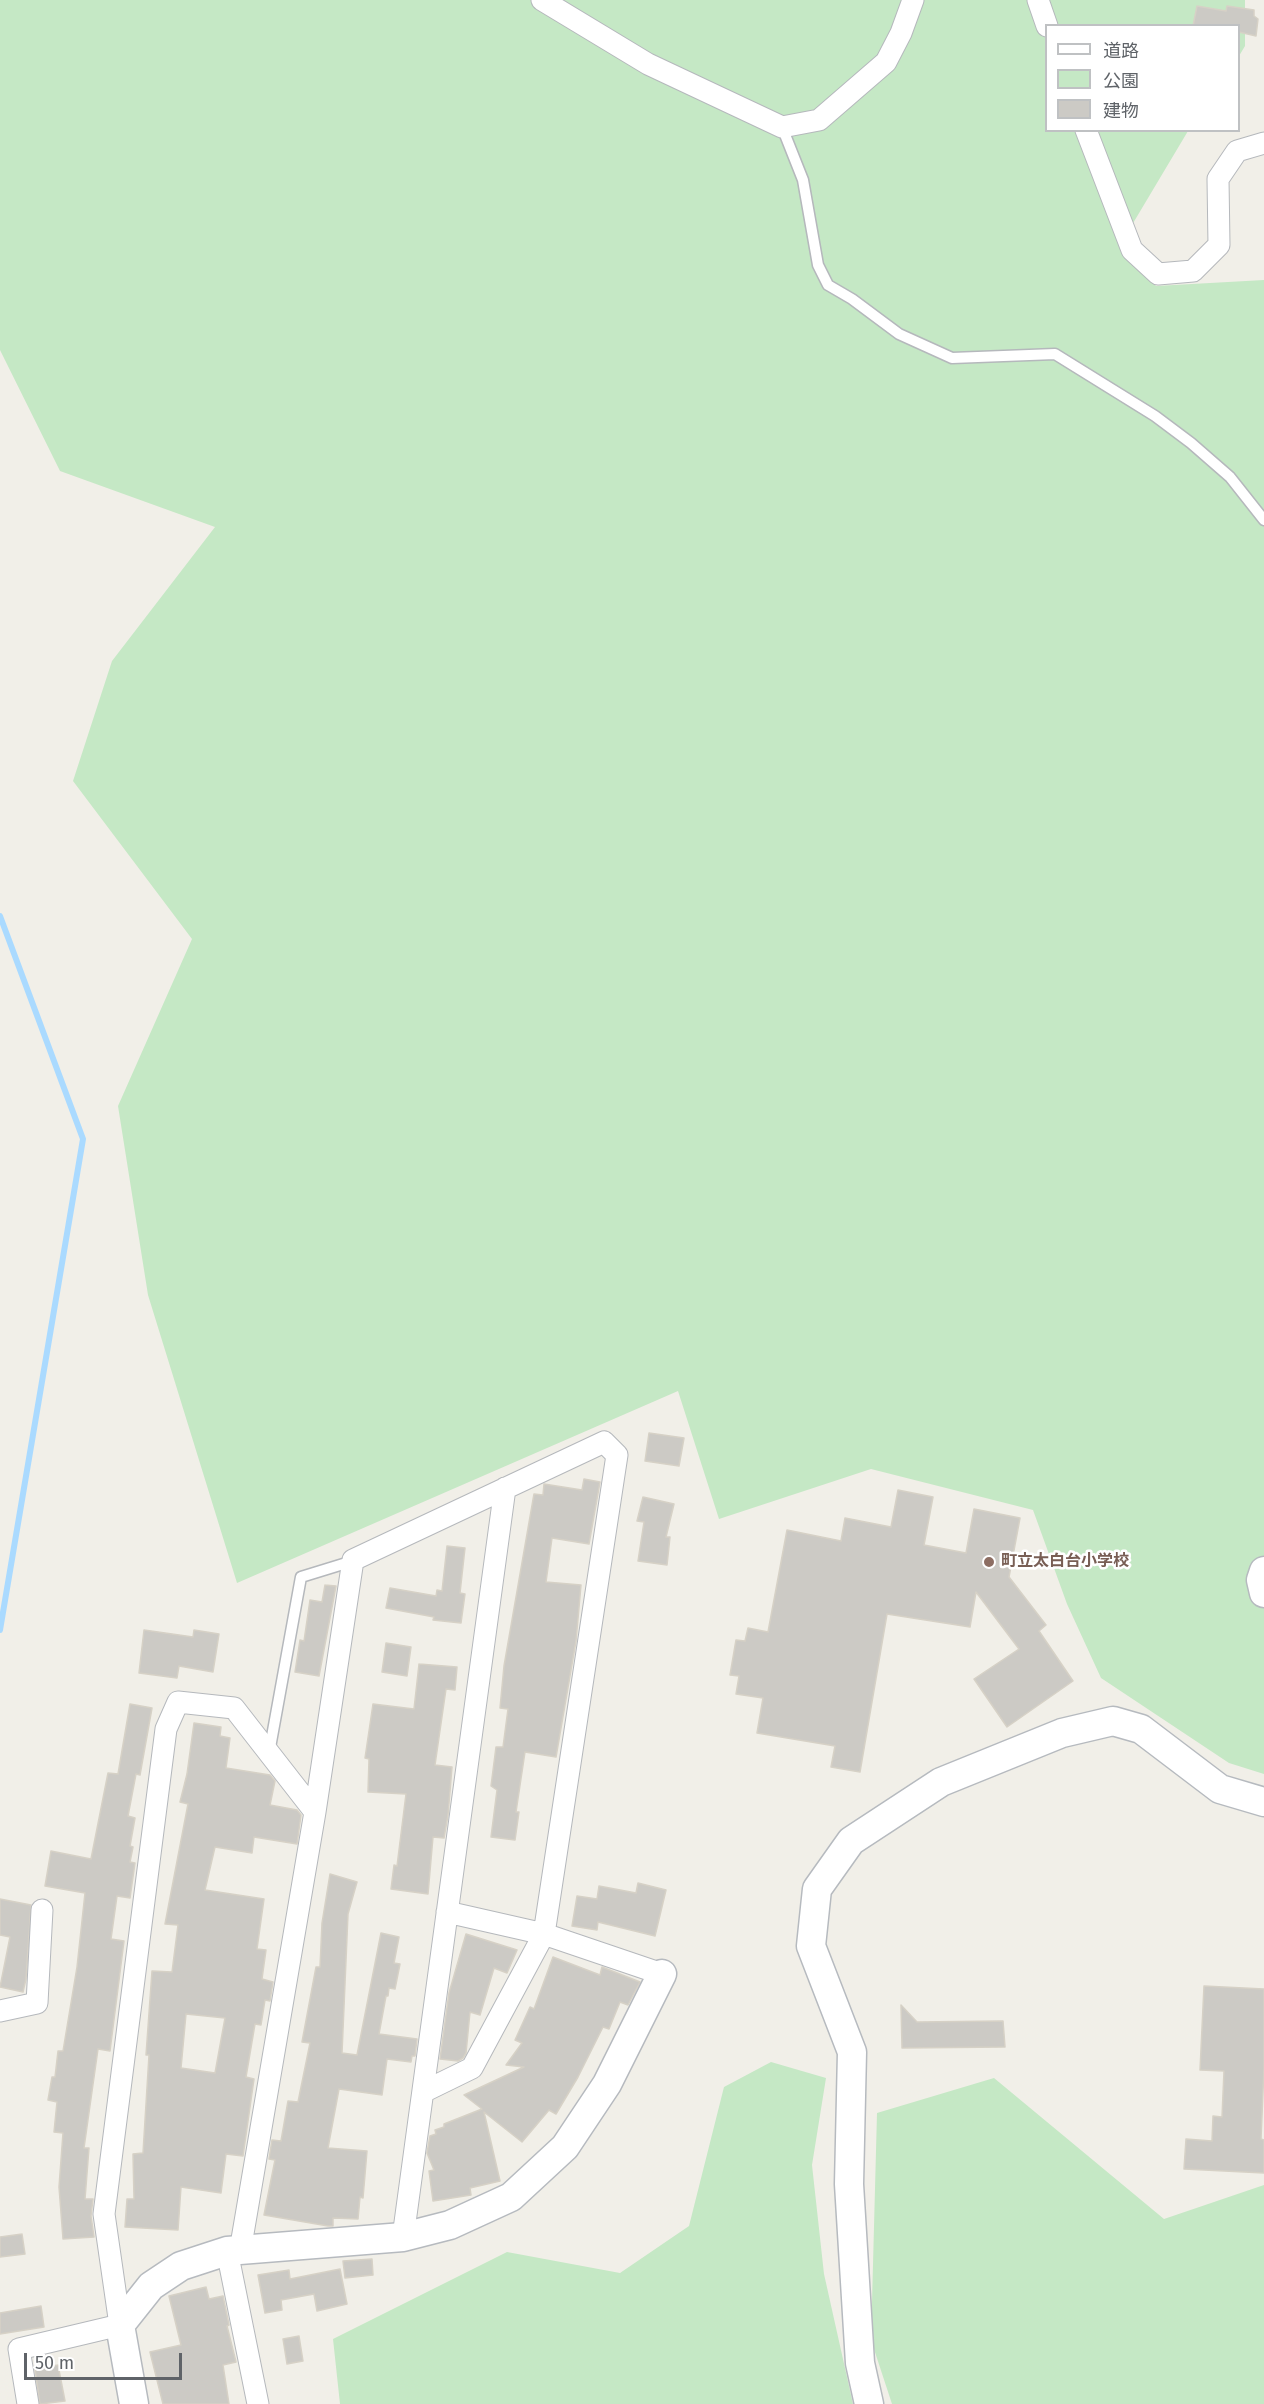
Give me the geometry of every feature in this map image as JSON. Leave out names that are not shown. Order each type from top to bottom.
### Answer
[{"type":"street","points":[[542,0],[648,64],[782,127],[819,120],[886,62],[901,33],[913,0]]},
{"type":"street","points":[[1038,0],[1046,24]]},
{"type":"street","points":[[1087,132],[1132,250],[1158,274],[1193,271],[1219,245],[1218,179],[1237,151],[1264,143]]},
{"type":"street","points":[[258,2404],[233,2251],[315,1812],[353,1560],[604,1442],[617,1455],[544,1934],[472,2068],[423,2092]]},
{"type":"street","points":[[403,2238],[506,1488]]},
{"type":"street","points":[[1264,1572],[1261,1580],[1264,1593]]},
{"type":"street","points":[[134,2404],[104,2214],[166,1729],[178,1702],[234,1708],[315,1812]]},
{"type":"street","points":[[869,2404],[860,2363],[849,2184],[852,2052],[811,1946],[817,1889],[851,1841],[941,1782],[1062,1733],[1113,1721],[1141,1729],[1220,1789],[1264,1802]]},
{"type":"street","points":[[0,2011],[37,2003],[42,1910]]},
{"type":"street","points":[[28,2404],[19,2349],[120,2325],[151,2286],[181,2266],[233,2251],[403,2238],[450,2225],[511,2197],[565,2147],[607,2084],[662,1974],[544,1934],[447,1912]]},
{"type":"lane","points":[[782,127],[803,180],[818,265],[828,285],[899,334],[952,358],[1055,354],[1155,416],[1191,443],[1230,477],[1264,520]]},
{"type":"lane","points":[[269,1753],[301,1577],[353,1560]]},
{"type":"green space","points":[[0,0],[1245,0],[1245,46],[1240,54],[1240,24],[1045,24],[1045,132],[1187,132],[1120,245],[1156,286],[1264,280],[1264,1774],[1229,1763],[1101,1678],[1067,1604],[1033,1510],[871,1469],[719,1519],[678,1391],[237,1583],[148,1295],[118,1106],[192,939],[73,781],[112,661],[215,527],[60,471],[0,350]]},
{"type":"green space","points":[[771,2062],[826,2078],[812,2165],[824,2274],[853,2404],[340,2404],[333,2339],[507,2252],[620,2273],[689,2226],[724,2087]]},
{"type":"green space","points":[[994,2078],[1164,2219],[1264,2185],[1264,2404],[892,2404],[871,2340],[877,2113]]},
{"type":"building","points":[[1197,6],[1226,11],[1227,6],[1254,10],[1254,16],[1258,19],[1256,36],[1240,32],[1240,24],[1193,24]]},
{"type":"building","points":[[649,1433],[684,1438],[679,1466],[645,1461]]},
{"type":"building","points":[[584,1479],[600,1482],[589,1544],[552,1538],[546,1582],[581,1585],[576,1641],[556,1757],[525,1752],[516,1812],[519,1812],[515,1840],[491,1837],[497,1790],[491,1786],[496,1747],[503,1747],[508,1709],[500,1708],[504,1666],[534,1494],[543,1495],[544,1484],[582,1490]]},
{"type":"building","points":[[898,1490],[933,1497],[924,1545],[966,1553],[974,1509],[1020,1518],[1009,1577],[1046,1625],[1039,1631],[1073,1681],[1007,1727],[974,1679],[1019,1649],[976,1592],[970,1627],[887,1614],[860,1772],[831,1767],[835,1746],[757,1733],[763,1698],[736,1694],[739,1676],[730,1675],[736,1640],[745,1641],[748,1628],[768,1632],[787,1530],[841,1541],[845,1518],[891,1527]]},
{"type":"building","points":[[643,1497],[674,1504],[666,1537],[670,1537],[667,1565],[638,1561],[644,1522],[637,1521]]},
{"type":"building","points":[[447,1546],[465,1548],[460,1593],[465,1594],[461,1623],[433,1620],[434,1617],[386,1608],[390,1588],[436,1596],[437,1590],[442,1591]]},
{"type":"building","points":[[325,1585],[336,1586],[319,1676],[295,1672],[300,1640],[304,1641],[310,1600],[322,1602]]},
{"type":"building","points":[[144,1630],[193,1637],[194,1630],[219,1634],[213,1672],[179,1666],[177,1678],[139,1673]]},
{"type":"building","points":[[386,1643],[411,1647],[407,1676],[382,1672]]},
{"type":"building","points":[[419,1664],[457,1667],[455,1690],[446,1689],[435,1765],[452,1767],[448,1815],[444,1838],[433,1837],[428,1894],[391,1889],[394,1865],[397,1866],[406,1794],[368,1792],[369,1759],[365,1758],[373,1704],[414,1709]]},
{"type":"building","points":[[130,1704],[152,1708],[140,1775],[136,1774],[128,1816],[135,1818],[130,1846],[133,1847],[130,1862],[135,1863],[130,1898],[117,1896],[111,1939],[124,1941],[110,2051],[98,2049],[84,2148],[89,2148],[85,2199],[93,2199],[91,2216],[94,2237],[63,2239],[59,2187],[63,2133],[54,2132],[57,2102],[48,2100],[52,2077],[55,2077],[58,2051],[63,2051],[77,1967],[85,1893],[45,1886],[51,1851],[91,1859],[108,1773],[118,1774]]},
{"type":"building","points":[[194,1723],[221,1727],[220,1736],[230,1738],[226,1768],[270,1775],[275,1781],[270,1805],[297,1810],[301,1815],[297,1844],[254,1837],[252,1853],[215,1847],[205,1890],[264,1899],[257,1949],[266,1950],[262,1979],[273,1982],[270,2001],[265,2000],[261,2025],[255,2024],[246,2077],[254,2079],[243,2156],[226,2154],[221,2193],[181,2187],[178,2230],[125,2227],[127,2199],[134,2199],[133,2154],[143,2153],[149,2055],[146,2055],[152,1971],[172,1972],[178,1925],[165,1924],[188,1804],[180,1802],[187,1774]],"holes":[[[186,2014],[225,2018],[215,2073],[181,2068]]]},
{"type":"building","points":[[330,1874],[357,1882],[348,1914],[342,2053],[357,2055],[381,1933],[399,1937],[394,1963],[400,1964],[395,1989],[389,1988],[388,1996],[386,1996],[379,2034],[417,2039],[415,2056],[412,2056],[411,2062],[387,2059],[382,2095],[339,2089],[328,2148],[367,2151],[363,2198],[360,2197],[358,2219],[333,2218],[333,2226],[264,2215],[275,2160],[269,2159],[272,2140],[281,2141],[288,2101],[298,2102],[310,2043],[302,2042],[316,1967],[320,1967],[322,1923]]},
{"type":"building","points":[[638,1883],[666,1890],[655,1936],[598,1922],[597,1930],[572,1926],[577,1896],[597,1899],[599,1886],[636,1893]]},
{"type":"building","points":[[0,1899],[31,1905],[23,1992],[0,1987],[10,1937],[0,1935]]},
{"type":"building","points":[[466,1934],[517,1950],[507,1973],[494,1968],[480,2015],[470,2012],[466,2053],[463,2058],[458,2061],[440,2059],[449,1993]]},
{"type":"building","points":[[553,1957],[600,1975],[602,1967],[640,1982],[628,2005],[620,2002],[609,2029],[603,2027],[556,2114],[549,2110],[522,2142],[484,2112],[500,2181],[470,2188],[471,2195],[433,2201],[429,2171],[434,2170],[427,2153],[430,2136],[436,2134],[435,2130],[444,2127],[444,2124],[482,2109],[464,2095],[524,2067],[506,2065],[522,2043],[515,2040],[530,2007],[534,2009]]},
{"type":"building","points":[[1204,1986],[1264,1989],[1261,2139],[1264,2140],[1264,2173],[1184,2169],[1186,2139],[1212,2141],[1213,2116],[1222,2117],[1224,2071],[1200,2070]]},
{"type":"building","points":[[901,2005],[917,2022],[1003,2021],[1005,2047],[902,2048]]},
{"type":"building","points":[[22,2234],[25,2254],[0,2257],[0,2237]]},
{"type":"building","points":[[372,2259],[373,2275],[345,2278],[343,2261]]},
{"type":"building","points":[[340,2269],[347,2304],[317,2311],[314,2294],[281,2300],[282,2310],[265,2313],[258,2275],[289,2270],[290,2279]]},
{"type":"building","points":[[206,2287],[209,2299],[223,2296],[229,2325],[227,2326],[236,2362],[223,2365],[229,2404],[163,2404],[150,2352],[181,2345],[169,2296]]},
{"type":"building","points":[[41,2306],[44,2327],[0,2334],[0,2313]]},
{"type":"building","points":[[299,2336],[303,2361],[287,2364],[283,2339]]},
{"type":"building","points":[[58,2365],[65,2401],[40,2404],[35,2369]]},
{"type":"waterway","points":[[0,916],[83,1139],[0,1630]]},
{"type":"place","name":"町立太白台小学校","points":[[989,1562]]}]
